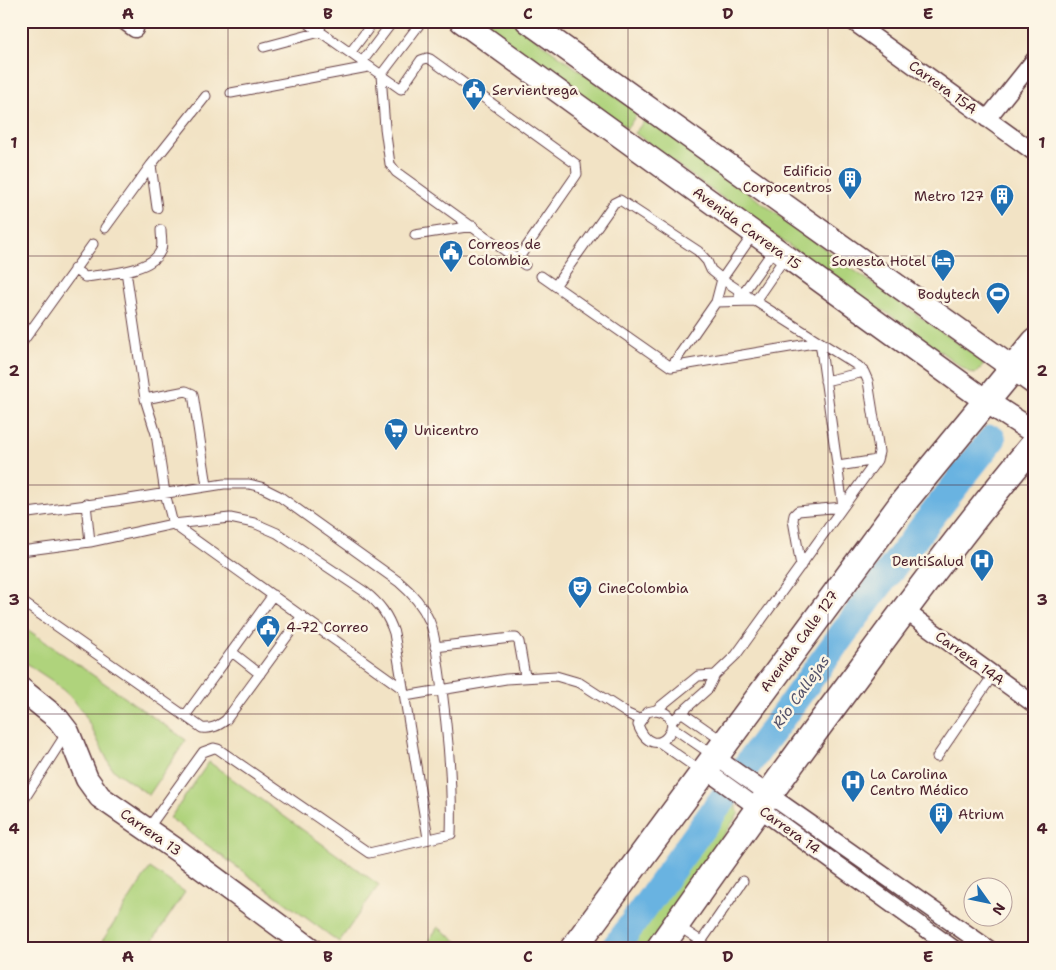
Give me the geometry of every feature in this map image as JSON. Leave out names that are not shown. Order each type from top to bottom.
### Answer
[{"type":"main road","name":"Avenida Carrera 15","points":[[461,21],[986,401],[1035,433]]},
{"type":"main road","points":[[527,21],[1035,384]]},
{"type":"main road","name":"Avenida Calle 127","points":[[573,949],[716,764],[901,505],[1035,342]]},
{"type":"main road","points":[[659,949],[759,797],[1035,443]]},
{"type":"main road","name":"Carrera 13","points":[[21,689],[58,719],[68,732],[87,779],[100,797],[181,853],[311,949]]},
{"type":"street","name":"Carrera 15A","points":[[852,21],[987,119],[1029,154]]},
{"type":"street","points":[[987,119],[1035,59]]},
{"type":"street","name":"Carrera 14A","points":[[904,610],[1035,705]]},
{"type":"street","name":"Carrera 14","points":[[716,764],[876,892],[954,949]]},
{"type":"street","name":"Carrera 14","points":[[759,797],[887,876],[989,949]]},
{"type":"street","points":[[876,892],[887,876]]},
{"type":"lane","points":[[305,21],[400,89],[421,60],[430,59],[576,164],[576,178],[518,259]]},
{"type":"lane","points":[[320,32],[321,21]]},
{"type":"lane","points":[[350,53],[374,21]]},
{"type":"lane","points":[[231,93],[365,65],[393,21]]},
{"type":"lane","points":[[422,21],[381,75],[390,164],[400,176],[473,226],[525,265]]},
{"type":"lane","points":[[264,47],[320,32]]},
{"type":"lane","points":[[105,228],[151,165],[206,96]]},
{"type":"lane","points":[[151,165],[157,208]]},
{"type":"lane","points":[[555,286],[614,203],[620,200],[698,251],[707,261],[711,270],[722,279],[864,372],[868,381],[879,452],[877,460],[736,655],[715,675],[708,689],[681,712],[672,724],[668,736],[659,742]]},
{"type":"lane","points":[[415,235],[473,226]]},
{"type":"lane","points":[[74,269],[85,278],[126,271],[148,263],[158,255],[162,246],[161,230]]},
{"type":"lane","points":[[671,367],[716,302],[722,279],[754,233]]},
{"type":"lane","points":[[21,344],[93,244]]},
{"type":"lane","points":[[716,302],[743,293],[780,252]]},
{"type":"lane","points":[[755,301],[780,252]]},
{"type":"lane","points":[[126,271],[145,399],[156,434],[165,493],[173,524],[302,616],[404,693],[525,676],[556,676],[570,679],[591,689],[628,714],[641,720]]},
{"type":"lane","points":[[541,276],[671,367],[820,342]]},
{"type":"lane","points":[[716,302],[755,301]]},
{"type":"lane","points":[[820,342],[844,507]]},
{"type":"lane","points":[[825,381],[864,372]]},
{"type":"lane","points":[[145,399],[186,391],[193,394],[208,486]]},
{"type":"lane","points":[[838,466],[877,460]]},
{"type":"lane","points":[[21,514],[208,486],[238,483],[250,484],[279,496],[411,592],[422,605],[430,622],[442,689],[452,803],[451,834],[369,853],[214,748],[207,750],[200,756],[147,830]]},
{"type":"lane","points":[[86,504],[90,542]]},
{"type":"lane","points":[[801,566],[793,520],[794,515],[798,511],[844,507]]},
{"type":"lane","points":[[21,551],[90,542],[173,524],[230,518],[254,523],[277,533],[365,592],[384,611],[394,633],[428,838]]},
{"type":"lane","points":[[185,716],[273,595]]},
{"type":"lane","points":[[21,601],[202,728],[208,729],[226,720],[302,616]]},
{"type":"lane","points":[[435,647],[516,638],[519,642],[525,676]]},
{"type":"lane","points":[[232,652],[260,674]]},
{"type":"lane","points":[[715,675],[698,676],[656,710],[647,712],[638,725],[644,737],[648,740],[659,742],[716,764]]},
{"type":"lane","points":[[937,757],[994,675]]},
{"type":"lane","points":[[656,710],[666,713],[672,724],[716,764]]},
{"type":"lane","points":[[681,712],[716,764]]},
{"type":"lane","points":[[21,804],[68,732]]},
{"type":"lane","points":[[676,924],[698,945],[743,881]]},
{"type":"green space","points":[[477,21],[511,21],[638,113],[627,128]]},
{"type":"green space","points":[[646,118],[855,271],[982,360],[983,366],[975,374],[970,373],[688,173],[635,133]]},
{"type":"green space","points":[[21,625],[186,740],[149,795],[112,769],[85,715],[73,699],[54,682],[21,660]]},
{"type":"green space","points":[[209,762],[379,885],[339,942],[170,818]]},
{"type":"green space","points":[[736,803],[736,809],[739,813],[646,949],[629,949]]},
{"type":"green space","points":[[150,868],[185,892],[147,949],[97,949]]},
{"type":"green space","points":[[438,927],[467,949],[423,949]]},
{"type":"waterway","name":"Río Callejas","points":[[614,949],[847,628],[992,439]]},
{"type":"place","name":"Servientrega","points":[[474,111]]},
{"type":"place","name":"Edificio Corpocentros","points":[[850,200]]},
{"type":"place","name":"Metro 127","points":[[1002,217]]},
{"type":"place","name":"Correos de Colombia","points":[[451,273]]},
{"type":"place","name":"Sonesta Hotel","points":[[943,282]]},
{"type":"place","name":"Bodytech","points":[[998,315]]},
{"type":"place","name":"Unicentro","points":[[396,451]]},
{"type":"place","name":"DentiSalud","points":[[982,582]]},
{"type":"place","name":"CineColombia","points":[[580,609]]},
{"type":"place","name":"4-72 Correo","points":[[268,648]]},
{"type":"place","name":"La Carolina Centro Médico","points":[[853,803]]},
{"type":"place","name":"Atrium","points":[[941,835]]}]
